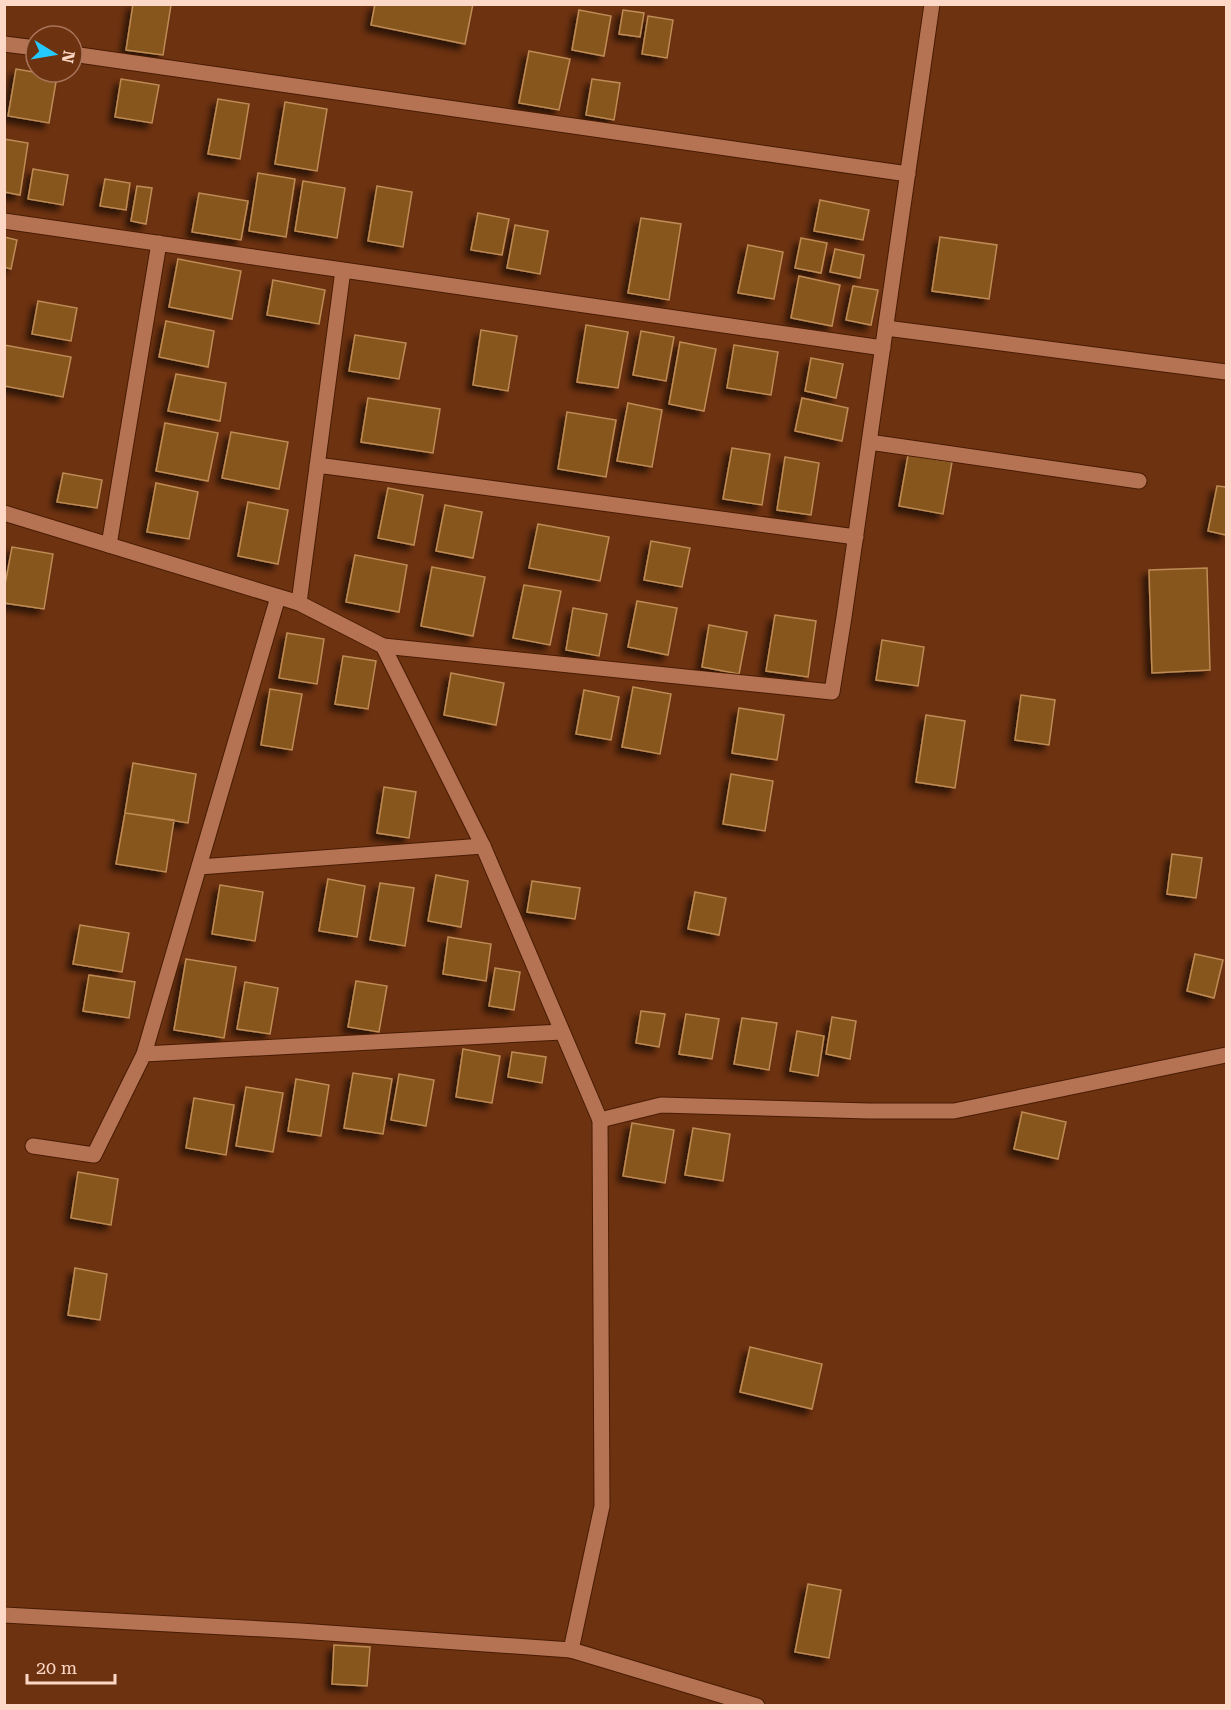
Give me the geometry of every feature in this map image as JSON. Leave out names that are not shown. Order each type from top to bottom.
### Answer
[{"type":"street","points":[[4,513],[299,603],[383,646],[832,692],[932,4]]},
{"type":"street","points":[[4,44],[24,46]]},
{"type":"street","points":[[84,56],[908,174]]},
{"type":"street","points":[[4,221],[883,348]]},
{"type":"street","points":[[109,545],[159,243]]},
{"type":"street","points":[[299,603],[343,270]]},
{"type":"street","points":[[886,328],[1227,372]]},
{"type":"street","points":[[869,442],[1139,481]]},
{"type":"street","points":[[317,465],[856,537]]},
{"type":"street","points":[[33,1146],[94,1155],[144,1054],[278,597]]},
{"type":"street","points":[[383,646],[483,846],[600,1120],[602,1506],[571,1650]]},
{"type":"street","points":[[199,867],[483,846]]},
{"type":"street","points":[[144,1054],[562,1032]]},
{"type":"street","points":[[600,1120],[661,1105],[954,1111],[1227,1054]]},
{"type":"street","points":[[4,1615],[300,1631],[571,1650],[757,1706]]},
{"type":"building","points":[[133,4],[171,5],[163,55],[126,50]]},
{"type":"building","points":[[375,4],[473,4],[465,44],[371,25]]},
{"type":"building","points":[[579,10],[611,16],[604,56],[572,50]]},
{"type":"building","points":[[623,10],[644,13],[640,37],[619,34]]},
{"type":"building","points":[[648,16],[673,20],[667,58],[642,54]]},
{"type":"building","points":[[529,51],[570,59],[559,110],[519,103]]},
{"type":"building","points":[[16,69],[24,70],[24,84],[56,84],[49,123],[8,116]]},
{"type":"building","points":[[121,79],[159,85],[152,123],[115,117]]},
{"type":"building","points":[[592,79],[620,83],[614,120],[586,115]]},
{"type":"building","points":[[218,99],[249,104],[240,159],[208,154]]},
{"type":"building","points":[[285,102],[327,109],[317,171],[275,164]]},
{"type":"building","points":[[4,139],[28,143],[20,195],[4,192]]},
{"type":"building","points":[[33,169],[68,175],[63,205],[28,199]]},
{"type":"building","points":[[258,173],[295,179],[286,237],[249,231]]},
{"type":"building","points":[[105,179],[130,183],[126,210],[100,206]]},
{"type":"building","points":[[303,181],[345,188],[337,238],[295,231]]},
{"type":"building","points":[[137,186],[152,188],[146,224],[131,221]]},
{"type":"building","points":[[377,186],[412,192],[403,247],[368,241]]},
{"type":"building","points":[[199,193],[248,201],[241,240],[192,232]]},
{"type":"building","points":[[820,200],[869,210],[863,240],[814,231]]},
{"type":"building","points":[[478,213],[509,219],[502,255],[471,250]]},
{"type":"building","points":[[641,218],[681,224],[669,300],[628,293]]},
{"type":"building","points":[[515,225],[548,231],[540,274],[507,268]]},
{"type":"building","points":[[4,237],[17,240],[11,269],[4,267]]},
{"type":"building","points":[[940,237],[997,245],[989,299],[932,291]]},
{"type":"building","points":[[801,238],[827,243],[821,273],[795,268]]},
{"type":"building","points":[[748,245],[783,252],[774,299],[738,293]]},
{"type":"building","points":[[835,249],[864,255],[860,278],[830,272]]},
{"type":"building","points":[[178,259],[241,271],[232,319],[169,307]]},
{"type":"building","points":[[799,276],[840,285],[832,326],[791,318]]},
{"type":"building","points":[[273,280],[325,290],[319,324],[267,315]]},
{"type":"building","points":[[853,286],[878,290],[871,325],[846,320]]},
{"type":"building","points":[[38,301],[77,308],[71,341],[32,334]]},
{"type":"building","points":[[166,321],[214,331],[208,367],[159,357]]},
{"type":"building","points":[[586,325],[628,332],[618,388],[577,382]]},
{"type":"building","points":[[481,330],[517,336],[508,391],[473,385]]},
{"type":"building","points":[[641,331],[674,337],[666,381],[633,375]]},
{"type":"building","points":[[355,335],[406,343],[399,379],[349,371]]},
{"type":"building","points":[[680,342],[716,349],[704,411],[669,404]]},
{"type":"building","points":[[4,345],[71,357],[63,397],[4,386]]},
{"type":"building","points":[[734,345],[778,352],[771,395],[727,388]]},
{"type":"building","points":[[811,358],[843,364],[836,398],[805,391]]},
{"type":"building","points":[[176,374],[226,383],[220,421],[168,411]]},
{"type":"building","points":[[368,398],[440,409],[433,453],[361,442]]},
{"type":"building","points":[[802,398],[848,408],[842,441],[795,431]]},
{"type":"building","points":[[628,403],[662,410],[652,467],[617,461]]},
{"type":"building","points":[[567,412],[616,420],[606,477],[558,469]]},
{"type":"building","points":[[165,423],[218,433],[208,481],[156,471]]},
{"type":"building","points":[[231,432],[288,442],[279,489],[222,478]]},
{"type":"building","points":[[732,448],[770,454],[762,505],[723,499]]},
{"type":"building","points":[[908,455],[952,462],[943,514],[899,506]]},
{"type":"building","points":[[785,457],[819,463],[811,515],[777,510]]},
{"type":"building","points":[[63,473],[102,480],[97,508],[57,502]]},
{"type":"building","points":[[156,483],[198,492],[189,539],[147,532]]},
{"type":"building","points":[[1217,486],[1226,487],[1226,535],[1208,531]]},
{"type":"building","points":[[388,488],[423,495],[414,545],[378,538]]},
{"type":"building","points":[[248,502],[288,510],[278,564],[238,556]]},
{"type":"building","points":[[445,505],[482,512],[473,558],[436,551]]},
{"type":"building","points":[[538,524],[609,537],[600,581],[529,568]]},
{"type":"building","points":[[651,541],[690,548],[682,587],[644,580]]},
{"type":"building","points":[[12,547],[53,554],[44,609],[4,603],[4,590]]},
{"type":"building","points":[[355,555],[407,565],[399,612],[346,602]]},
{"type":"building","points":[[432,567],[485,577],[473,636],[421,626]]},
{"type":"building","points":[[1207,568],[1210,670],[1152,673],[1149,570]]},
{"type":"building","points":[[524,585],[561,591],[550,645],[513,638]]},
{"type":"building","points":[[637,601],[677,608],[668,655],[628,647]]},
{"type":"building","points":[[573,608],[607,614],[599,656],[566,650]]},
{"type":"building","points":[[775,615],[816,621],[808,677],[766,671]]},
{"type":"building","points":[[709,625],[747,632],[739,674],[702,667]]},
{"type":"building","points":[[287,633],[324,639],[317,684],[279,678]]},
{"type":"building","points":[[882,640],[924,647],[918,686],[876,680]]},
{"type":"building","points":[[343,656],[376,661],[368,709],[335,704]]},
{"type":"building","points":[[451,673],[504,683],[496,725],[444,715]]},
{"type":"building","points":[[633,687],[671,694],[660,754],[622,747]]},
{"type":"building","points":[[270,689],[302,694],[292,750],[261,745]]},
{"type":"building","points":[[584,690],[619,697],[611,740],[576,734]]},
{"type":"building","points":[[1021,695],[1055,700],[1049,745],[1015,740]]},
{"type":"building","points":[[739,708],[784,715],[777,760],[732,753]]},
{"type":"building","points":[[926,715],[965,721],[955,788],[916,782]]},
{"type":"building","points":[[133,763],[196,774],[188,823],[125,813]]},
{"type":"building","points":[[731,774],[773,781],[765,831],[723,824]]},
{"type":"building","points":[[384,787],[416,792],[409,838],[377,833]]},
{"type":"building","points":[[125,813],[174,820],[166,872],[116,864]]},
{"type":"building","points":[[1172,854],[1202,858],[1196,898],[1167,894]]},
{"type":"building","points":[[436,875],[468,881],[461,927],[428,921]]},
{"type":"building","points":[[328,879],[365,886],[357,937],[319,931]]},
{"type":"building","points":[[532,881],[580,888],[575,919],[527,912]]},
{"type":"building","points":[[380,883],[414,888],[405,946],[370,940]]},
{"type":"building","points":[[220,885],[263,892],[255,941],[212,934]]},
{"type":"building","points":[[695,892],[726,898],[719,935],[688,929]]},
{"type":"building","points":[[80,925],[129,933],[122,972],[73,964]]},
{"type":"building","points":[[448,937],[491,944],[486,981],[443,974]]},
{"type":"building","points":[[1195,954],[1223,960],[1214,998],[1187,991]]},
{"type":"building","points":[[186,959],[236,967],[224,1038],[174,1030]]},
{"type":"building","points":[[495,968],[520,972],[514,1010],[489,1006]]},
{"type":"building","points":[[89,975],[135,982],[129,1018],[83,1011]]},
{"type":"building","points":[[356,981],[387,986],[379,1032],[348,1027]]},
{"type":"building","points":[[245,982],[278,988],[270,1034],[237,1029]]},
{"type":"building","points":[[641,1011],[665,1014],[659,1047],[636,1043]]},
{"type":"building","points":[[686,1014],[719,1019],[712,1059],[679,1054]]},
{"type":"building","points":[[832,1017],[856,1021],[850,1059],[826,1054]]},
{"type":"building","points":[[742,1018],[777,1023],[769,1070],[734,1064]]},
{"type":"building","points":[[797,1031],[824,1036],[818,1076],[790,1071]]},
{"type":"building","points":[[463,1049],[500,1056],[492,1103],[456,1097]]},
{"type":"building","points":[[512,1052],[546,1057],[542,1083],[508,1077]]},
{"type":"building","points":[[353,1073],[392,1079],[383,1134],[344,1128]]},
{"type":"building","points":[[399,1074],[434,1080],[426,1126],[391,1120]]},
{"type":"building","points":[[296,1079],[329,1085],[321,1136],[288,1131]]},
{"type":"building","points":[[246,1087],[283,1093],[273,1152],[236,1146]]},
{"type":"building","points":[[194,1098],[234,1105],[226,1155],[186,1148]]},
{"type":"building","points":[[1022,1112],[1066,1122],[1058,1159],[1014,1149]]},
{"type":"building","points":[[632,1123],[674,1130],[665,1183],[623,1176]]},
{"type":"building","points":[[693,1128],[730,1134],[723,1181],[685,1175]]},
{"type":"building","points":[[78,1172],[118,1179],[111,1225],[71,1218]]},
{"type":"building","points":[[75,1268],[107,1274],[100,1320],[68,1315]]},
{"type":"building","points":[[750,1347],[822,1364],[812,1409],[740,1392]]},
{"type":"building","points":[[808,1584],[841,1590],[829,1658],[795,1652]]},
{"type":"building","points":[[334,1645],[370,1647],[367,1686],[332,1684]]}]
